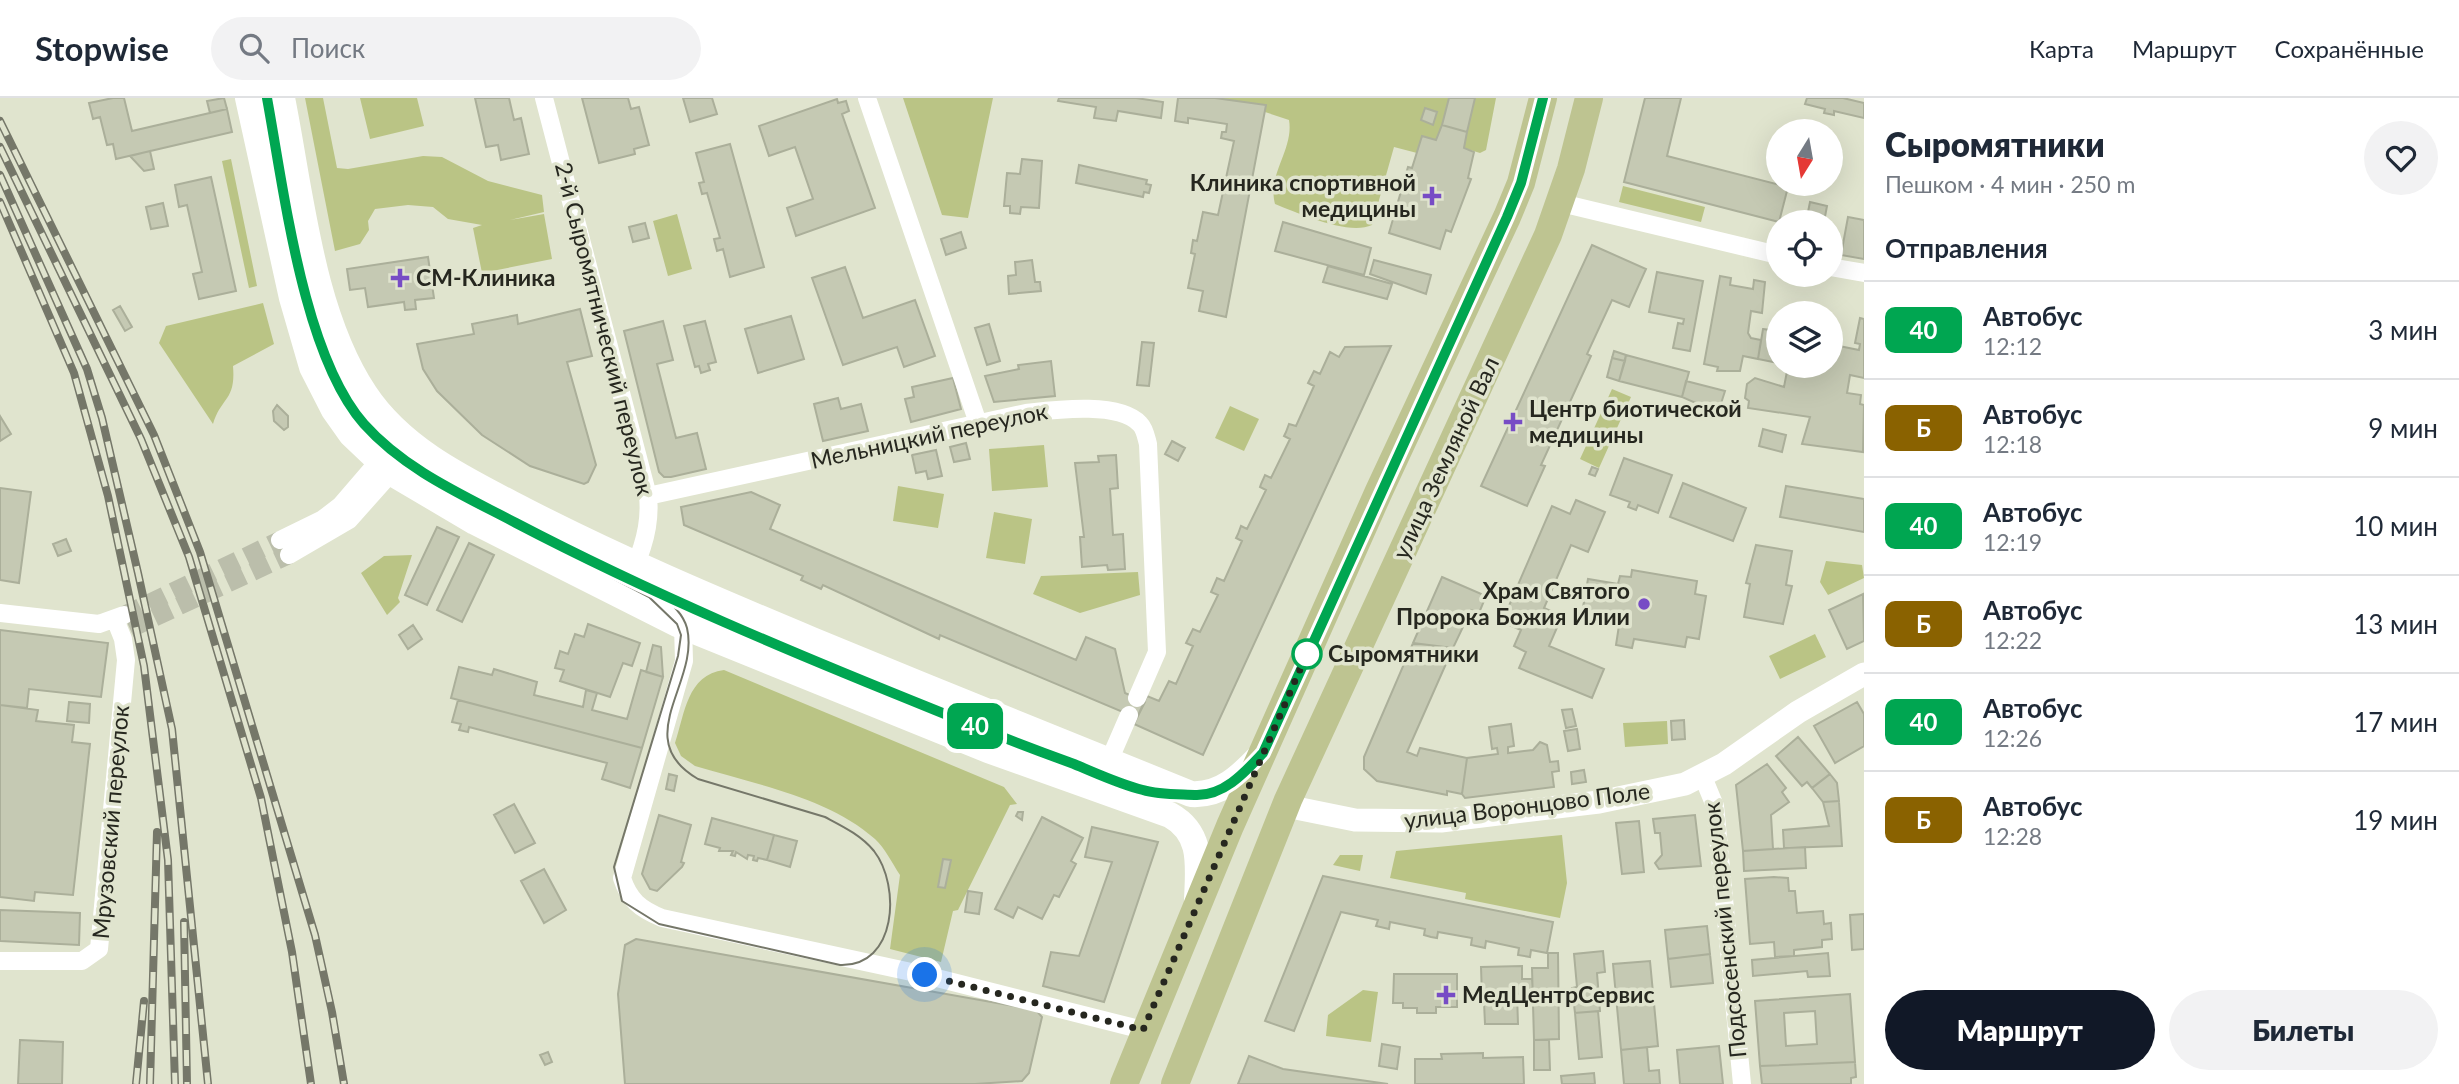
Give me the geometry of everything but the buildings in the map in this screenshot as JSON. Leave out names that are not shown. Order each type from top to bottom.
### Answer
[{"type":"main road","points":[[248,98],[292,298],[312,367],[334,410],[385,473],[620,598],[683,626],[988,750],[1170,815],[1187,828],[1197,847],[1196,909]]},
{"type":"main road","points":[[282,98],[328,320],[346,363],[367,397],[407,441],[495,495],[636,564],[1191,794],[1213,793],[1235,780],[1263,753]]},
{"type":"main road","name":"улица Земляной Вал","points":[[1124,1084],[1143,1030],[1263,753],[1379,491],[1502,228],[1521,183],[1543,98]]},
{"type":"main road","name":"улица Земляной Вал","points":[[1175,1084],[1286,806],[1561,202],[1589,98]]},
{"type":"street","name":"2-й Сыромятнический переулок","points":[[544,98],[648,496],[648,523],[636,564],[620,598]]},
{"type":"street","points":[[867,98],[978,423]]},
{"type":"street","points":[[1561,202],[1766,252]]},
{"type":"street","points":[[1843,269],[1864,273]]},
{"type":"street","name":"Мельницкий переулок","points":[[648,496],[1026,413],[1109,411],[1139,424],[1148,444],[1157,652],[1109,761]]},
{"type":"street","points":[[284,548],[385,473],[407,441]]},
{"type":"street","points":[[676,582],[683,626],[684,661],[651,767],[622,878],[627,894],[642,909],[662,918],[892,967],[1143,1030]]},
{"type":"street","name":"Мрузовский переулок","points":[[0,612],[90,623],[122,624],[126,660],[99,949],[82,961],[0,961]]},
{"type":"street","name":"улица Воронцово Поле","points":[[1286,806],[1355,820],[1441,821],[1625,797],[1703,777],[1798,712],[1864,674]]},
{"type":"street","name":"Подсосенский переулок","points":[[1703,777],[1715,806],[1742,1084]]},
{"type":"green space","points":[[305,98],[323,98],[337,168],[348,169],[423,156],[442,157],[488,181],[542,195],[544,212],[510,220],[544,214],[552,259],[482,273],[473,228],[482,225],[448,219],[433,207],[408,205],[375,209],[368,221],[369,230],[360,244],[335,251]]},
{"type":"green space","points":[[360,98],[417,98],[424,126],[370,139]]},
{"type":"green space","points":[[903,98],[993,98],[968,218],[942,215]]},
{"type":"green space","points":[[1215,98],[1496,98],[1486,150],[1480,153],[1464,148],[1442,125],[1436,140],[1417,153],[1394,147],[1372,225],[1350,228],[1323,222],[1275,204],[1275,182],[1288,141],[1289,120],[1265,112],[1265,105]]},
{"type":"green space","points":[[231,159],[257,286],[249,288],[222,161]]},
{"type":"green space","points":[[1623,186],[1705,207],[1701,222],[1619,202]]},
{"type":"green space","points":[[677,214],[692,269],[668,276],[653,221]]},
{"type":"green space","points":[[263,303],[274,344],[233,366],[230,393],[213,424],[159,343],[166,326]]},
{"type":"green space","points":[[1612,389],[1631,397],[1599,468],[1580,459]]},
{"type":"green space","points":[[1230,406],[1259,419],[1244,451],[1215,438]]},
{"type":"green space","points":[[1044,445],[1048,487],[992,491],[989,449]]},
{"type":"green space","points":[[898,486],[944,494],[938,528],[893,521]]},
{"type":"green space","points":[[994,512],[1032,519],[1025,564],[986,558]]},
{"type":"green space","points":[[412,555],[398,598],[400,602],[387,615],[361,573],[384,556]]},
{"type":"green space","points":[[1826,561],[1862,565],[1864,578],[1828,595],[1820,582]]},
{"type":"green space","points":[[1138,572],[1140,595],[1080,613],[1033,594],[1041,576]]},
{"type":"green space","points":[[1815,634],[1826,657],[1780,679],[1769,656]]},
{"type":"green space","points":[[724,670],[1004,787],[1017,804],[1010,805],[958,910],[953,911],[941,962],[890,949],[900,875],[875,839],[835,812],[813,802],[695,766],[681,756],[675,743],[689,697],[702,679]]},
{"type":"green space","points":[[1667,721],[1668,744],[1625,747],[1623,723]]},
{"type":"green space","points":[[1562,835],[1567,883],[1560,918],[1465,899],[1466,893],[1390,878],[1396,851]]},
{"type":"green space","points":[[1340,855],[1363,855],[1360,871],[1333,865]]},
{"type":"green space","points":[[1363,990],[1378,992],[1371,1042],[1326,1036],[1328,1015]]},
{"type":"tunnel","points":[[124,615],[280,540]]},
{"type":"tunnel","points":[[130,629],[289,555]]},
{"type":"tram line","points":[[263,98],[299,281],[319,354],[348,412],[363,431],[400,464],[439,488],[649,597],[677,624],[681,635],[678,656],[614,867],[622,901],[659,924],[840,965],[859,962],[873,953],[883,939],[889,922],[890,903],[883,866],[869,845],[851,831],[825,817],[698,779],[678,763],[669,746],[668,728],[688,649],[685,622],[673,606],[653,588],[444,481],[393,445],[354,405],[326,350],[306,277],[271,98]]},
{"type":"railway","points":[[0,121],[154,435],[200,552],[315,935],[344,1084]]},
{"type":"railway","points":[[0,147],[141,439],[189,557],[261,798],[292,952],[311,1084]]},
{"type":"railway","points":[[0,175],[87,369],[102,418],[138,573],[172,729],[208,1084]]},
{"type":"railway","points":[[0,202],[74,373],[108,496],[144,666],[168,860],[175,1084]]},
{"type":"railway","points":[[150,1084],[157,832]]},
{"type":"railway","points":[[184,922],[187,1084]]},
{"type":"railway","points":[[136,1084],[144,1001]]},
{"type":"bus line","name":"40","points":[[267,98],[303,278],[322,352],[351,408],[366,427],[404,460],[442,484],[591,562],[745,633],[1146,792],[1200,795],[1224,788],[1244,773],[1263,753],[1379,491],[1507,217],[1521,183],[1543,98]]},
{"type":"place","name":"Клиника спортивной медицины","points":[[1432,196]]},
{"type":"place","name":"СМ-Клиника","points":[[400,278]]},
{"type":"place","name":"Центр биотической медицины","points":[[1513,422]]},
{"type":"place","name":"Храм Святого Пророка Божия Илии","points":[[1644,604]]},
{"type":"place","name":"Сыромятники","points":[[1307,654]]},
{"type":"place","name":"МедЦентрСервис","points":[[1446,995]]},
{"type":"route","points":[[925,975],[1143,1030],[1308,651],[1307,654]]}]
